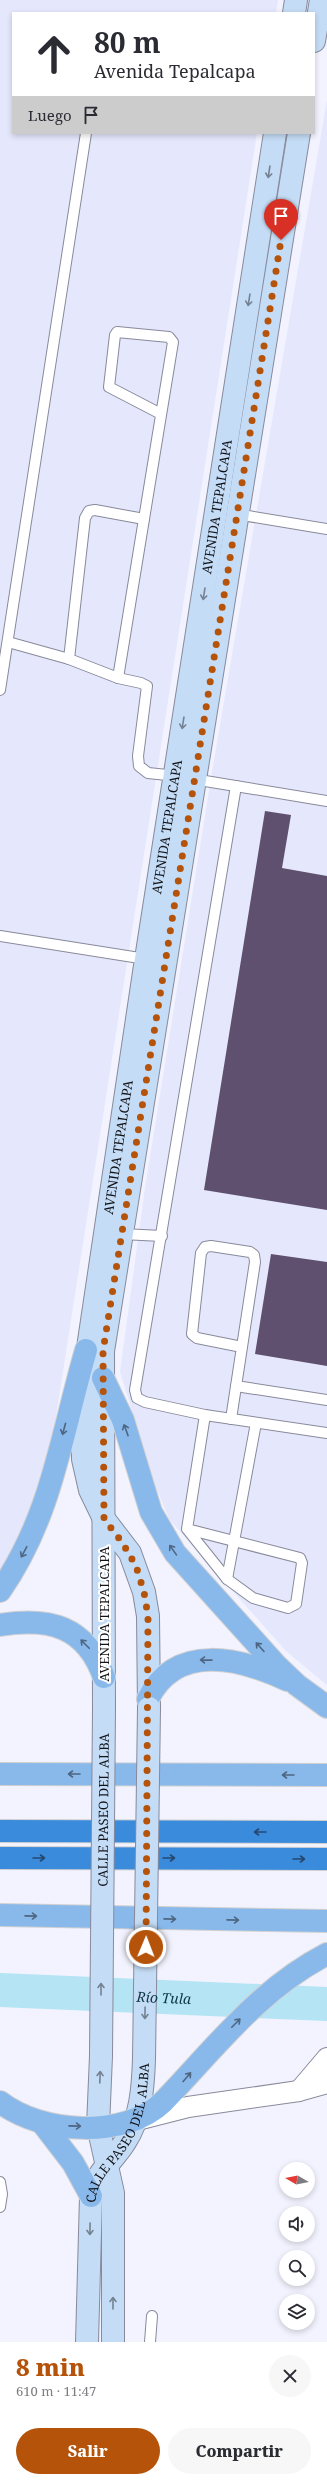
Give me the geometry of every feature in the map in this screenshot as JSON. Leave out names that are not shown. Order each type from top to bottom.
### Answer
[{"type":"highway","points":[[0,1831],[327,1832]]},
{"type":"highway","points":[[0,1858],[327,1859]]},
{"type":"main road","points":[[294,12],[296,0]]},
{"type":"main road","points":[[315,34],[321,0]]},
{"type":"main road","name":"AVENIDA TEPALCAPA","points":[[104,1709],[103,1351],[122,1234],[184,777],[226,512],[275,134]]},
{"type":"main road","name":"AVENIDA TEPALCAPA","points":[[226,512],[299,134]]},
{"type":"main road","name":"AVENIDA TEPALCAPA","points":[[148,1704],[148,1616],[142,1585],[130,1553],[104,1519],[90,1490],[83,1458],[82,1412],[86,1350],[146,959],[184,777]]},
{"type":"main road","points":[[0,1591],[22,1557],[42,1514],[86,1350]]},
{"type":"main road","points":[[104,1378],[123,1420],[144,1495],[162,1533],[175,1553],[297,1685],[327,1707]]},
{"type":"main road","points":[[0,1624],[44,1622],[65,1629],[85,1643],[93,1653],[104,1677]]},
{"type":"main road","points":[[148,1704],[160,1681],[168,1673],[185,1663],[204,1659],[259,1669],[297,1685]]},
{"type":"main road","name":"CALLE PASEO DEL ALBA","points":[[87,2342],[91,2196],[97,2178],[105,2165],[125,2144],[137,2120],[142,2091],[144,2059],[148,1704]]},
{"type":"main road","name":"CALLE PASEO DEL ALBA","points":[[104,1709],[101,2056],[98,2126],[105,2165],[113,2193],[113,2342]]},
{"type":"main road","points":[[0,1774],[327,1775]]},
{"type":"main road","points":[[293,1920],[327,1913]]},
{"type":"main road","points":[[0,1916],[327,1921]]},
{"type":"main road","points":[[4,2107],[43,2124],[98,2126],[125,2124],[137,2120],[152,2112],[253,2006],[298,1969],[327,1954]]},
{"type":"main road","points":[[43,2124],[73,2163],[91,2196]]},
{"type":"street","points":[[299,2092],[327,2058]]},
{"type":"street","points":[[137,2120],[188,2107],[299,2092],[327,2083]]},
{"type":"lane","points":[[0,687],[86,134]]},
{"type":"lane","points":[[118,678],[173,342],[171,339],[117,332],[115,335],[109,387],[161,414]]},
{"type":"lane","points":[[69,659],[86,518],[89,511],[95,510],[144,519]]},
{"type":"lane","points":[[226,512],[327,529]]},
{"type":"lane","points":[[8,642],[69,659],[118,678],[141,682],[147,686],[138,756],[139,766],[148,773],[184,777],[327,801]]},
{"type":"lane","points":[[236,786],[162,1236],[135,1390],[137,1398],[145,1402],[205,1415],[327,1433]]},
{"type":"lane","points":[[0,936],[146,959]]},
{"type":"lane","points":[[122,1234],[162,1236]]},
{"type":"lane","points":[[231,1419],[242,1347],[254,1255],[242,1251],[211,1246],[205,1247],[202,1253],[192,1334],[197,1338],[242,1347]]},
{"type":"lane","points":[[236,1386],[327,1400]]},
{"type":"lane","points":[[187,1529],[300,1558],[302,1563],[296,1604],[288,1608],[253,1598],[227,1579],[187,1529],[205,1415]]},
{"type":"lane","points":[[227,1579],[256,1423]]},
{"type":"lane","points":[[0,2182],[2,2194],[0,2207]]},
{"type":"lane","points":[[150,2342],[152,2316]]},
{"type":"shaded area","points":[[0,0],[278,0],[276,12],[12,12],[12,134],[257,134],[53,1435],[27,1520],[0,1574]]},
{"type":"shaded area","points":[[327,100],[327,1685],[286,1651],[169,1519],[156,1487],[120,1372],[145,1188],[213,766]]},
{"type":"building","points":[[265,811],[291,815],[282,868],[327,876],[327,1210],[204,1190]]},
{"type":"building","points":[[271,1254],[327,1262],[327,1366],[255,1354]]},
{"type":"waterway","name":"Río Tula","points":[[0,1990],[327,2004]]},
{"type":"route","points":[[146,1947],[148,1616],[141,1579],[136,1566],[130,1553],[104,1519],[103,1351],[233,529],[281,240]]}]
